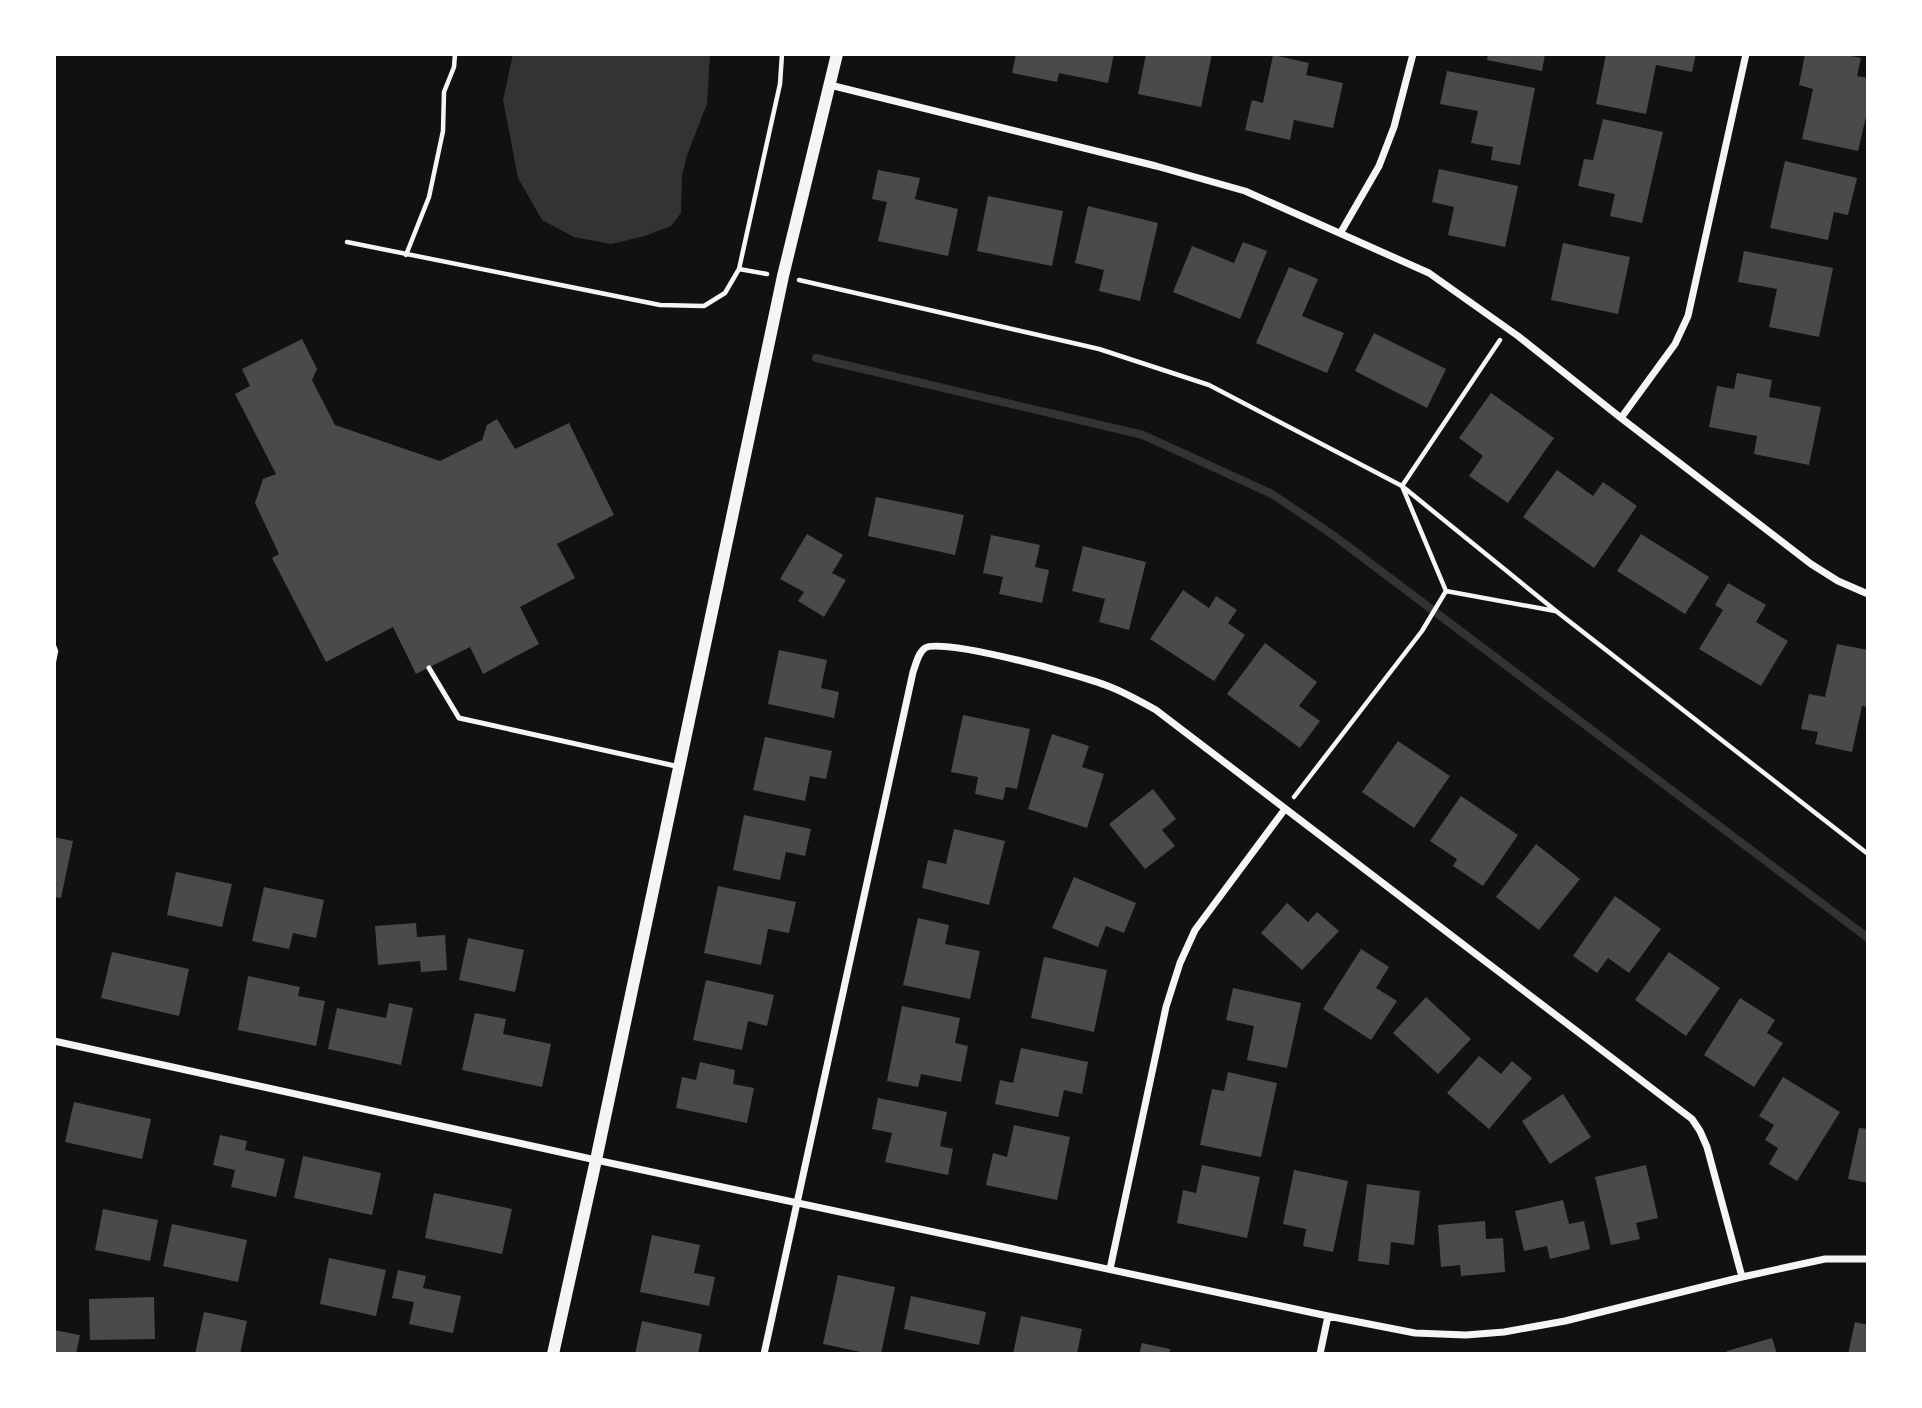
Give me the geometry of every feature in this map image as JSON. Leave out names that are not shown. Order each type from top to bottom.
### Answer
[{"type":"street","points":[[553,1354],[783,276],[836,54]]},
{"type":"street","points":[[1341,232],[1380,166],[1394,127],[1413,54]]},
{"type":"street","points":[[1621,418],[1675,344],[1688,316],[1746,54]]},
{"type":"street","points":[[830,85],[1156,166],[1245,191],[1429,273],[1507,328],[1811,564],[1838,581],[1868,594]]},
{"type":"street","points":[[765,1354],[914,672],[920,652],[934,645],[1050,668],[1109,686],[1156,710],[1692,1119],[1707,1147],[1742,1277]]},
{"type":"street","points":[[1110,1269],[1166,1007],[1180,963],[1195,930],[1285,809]]},
{"type":"street","points":[[54,1041],[596,1160],[1415,1333],[1466,1335],[1504,1332],[1565,1321],[1825,1259],[1868,1259]]},
{"type":"street","points":[[1320,1354],[1328,1316]]},
{"type":"lane","points":[[429,668],[459,718],[680,767]]},
{"type":"path","points":[[406,255],[429,197],[443,131],[444,92],[454,68],[455,54]]},
{"type":"path","points":[[346,242],[660,305],[704,306],[726,293],[739,269],[780,84],[782,54]]},
{"type":"path","points":[[739,269],[783,276],[1099,349],[1209,385],[1402,486],[1556,611],[1868,854]]},
{"type":"path","points":[[1402,486],[1507,328]]},
{"type":"path","points":[[1402,486],[1446,591]]},
{"type":"path","points":[[1446,591],[1556,611]]},
{"type":"path","points":[[1285,809],[1422,631],[1446,591]]},
{"type":"path","points":[[54,646],[54,661]]},
{"type":"shaded area","points":[[513,54],[710,54],[707,104],[687,155],[682,176],[681,213],[671,226],[645,236],[611,244],[574,237],[542,220],[518,178],[503,100]]},
{"type":"building","points":[[1016,54],[1114,54],[1108,83],[1059,73],[1057,82],[1012,73]]},
{"type":"building","points":[[1146,54],[1212,54],[1201,107],[1138,94]]},
{"type":"building","points":[[1488,54],[1545,54],[1542,71],[1487,60]]},
{"type":"building","points":[[1606,54],[1696,54],[1692,72],[1656,65],[1646,114],[1596,104]]},
{"type":"building","points":[[1805,54],[1841,54],[1861,58],[1857,76],[1868,78],[1868,108],[1858,151],[1802,139],[1813,89],[1799,85]]},
{"type":"building","points":[[1273,55],[1309,63],[1306,75],[1343,83],[1333,128],[1294,120],[1290,140],[1245,130],[1252,100],[1263,103]]},
{"type":"building","points":[[1447,71],[1535,88],[1520,165],[1491,160],[1493,147],[1471,143],[1478,111],[1440,104]]},
{"type":"building","points":[[1603,119],[1663,132],[1642,223],[1610,216],[1615,194],[1578,186],[1584,159],[1593,160]]},
{"type":"building","points":[[1785,161],[1857,178],[1848,215],[1834,212],[1828,240],[1770,228]]},
{"type":"building","points":[[1439,169],[1518,186],[1505,247],[1448,235],[1454,207],[1432,202]]},
{"type":"building","points":[[878,170],[920,178],[915,199],[958,209],[948,256],[878,241],[887,202],[872,199]]},
{"type":"building","points":[[988,196],[1063,211],[1052,266],[977,251]]},
{"type":"building","points":[[1088,206],[1158,223],[1140,301],[1099,291],[1104,270],[1075,263]]},
{"type":"building","points":[[1243,242],[1267,251],[1240,319],[1173,292],[1192,246],[1234,263]]},
{"type":"building","points":[[1563,243],[1630,257],[1618,314],[1551,300]]},
{"type":"building","points":[[1744,251],[1833,268],[1819,337],[1769,327],[1777,289],[1738,282]]},
{"type":"building","points":[[1289,267],[1318,279],[1302,316],[1344,333],[1327,373],[1256,343]]},
{"type":"building","points":[[1374,333],[1446,369],[1427,408],[1355,371]]},
{"type":"building","points":[[302,339],[317,369],[312,380],[335,425],[440,461],[482,440],[487,425],[497,419],[515,449],[569,423],[614,515],[557,544],[575,578],[520,607],[539,644],[483,674],[470,647],[416,674],[393,627],[326,662],[272,558],[279,554],[255,503],[263,479],[276,474],[235,394],[250,386],[242,369]]},
{"type":"building","points":[[1737,373],[1772,380],[1769,397],[1821,407],[1809,465],[1754,454],[1757,436],[1709,427],[1717,386],[1734,389]]},
{"type":"building","points":[[1491,393],[1554,438],[1508,503],[1469,476],[1483,456],[1459,438]]},
{"type":"building","points":[[1557,470],[1593,496],[1603,482],[1637,506],[1594,568],[1523,517]]},
{"type":"building","points":[[876,497],[964,515],[955,555],[868,536]]},
{"type":"building","points":[[807,534],[843,555],[832,573],[846,580],[824,617],[798,601],[804,592],[780,579]]},
{"type":"building","points":[[1641,534],[1709,577],[1685,614],[1617,571]]},
{"type":"building","points":[[991,535],[1040,545],[1035,567],[1049,570],[1042,603],[999,594],[1003,577],[983,573]]},
{"type":"building","points":[[1083,546],[1146,562],[1129,630],[1099,622],[1105,599],[1072,591]]},
{"type":"building","points":[[1728,583],[1766,605],[1756,622],[1788,641],[1761,686],[1699,649],[1723,610],[1715,605]]},
{"type":"building","points":[[1183,590],[1209,608],[1216,596],[1237,610],[1228,623],[1245,635],[1214,681],[1150,639]]},
{"type":"building","points":[[1265,643],[1317,682],[1299,706],[1320,721],[1300,748],[1227,694]]},
{"type":"building","points":[[1837,644],[1868,650],[1868,707],[1862,706],[1852,752],[1815,744],[1818,732],[1801,729],[1809,694],[1825,697]]},
{"type":"building","points":[[779,650],[827,660],[821,688],[839,692],[834,718],[768,704]]},
{"type":"building","points":[[963,715],[1030,729],[1017,789],[1006,787],[1003,800],[975,794],[978,777],[951,772]]},
{"type":"building","points":[[1052,734],[1089,746],[1082,767],[1104,774],[1087,828],[1028,809]]},
{"type":"building","points":[[765,737],[832,751],[826,779],[810,776],[805,801],[753,790]]},
{"type":"building","points":[[1398,741],[1450,776],[1414,828],[1362,792]]},
{"type":"building","points":[[1153,789],[1176,819],[1162,830],[1175,846],[1145,869],[1109,824]]},
{"type":"building","points":[[1461,796],[1518,835],[1483,886],[1453,866],[1457,859],[1430,841]]},
{"type":"building","points":[[744,815],[811,829],[805,856],[786,852],[780,880],[733,870]]},
{"type":"building","points":[[954,829],[1005,841],[989,905],[922,888],[928,860],[946,864]]},
{"type":"building","points":[[54,837],[73,841],[61,898],[54,897]]},
{"type":"building","points":[[1536,844],[1580,879],[1539,930],[1496,897]]},
{"type":"building","points":[[176,872],[232,884],[222,927],[167,915]]},
{"type":"building","points":[[1074,877],[1136,903],[1124,933],[1106,926],[1098,947],[1052,928]]},
{"type":"building","points":[[718,886],[796,902],[789,933],[768,929],[761,965],[704,953]]},
{"type":"building","points":[[264,887],[324,900],[316,938],[293,933],[289,949],[252,941]]},
{"type":"building","points":[[1615,896],[1661,929],[1629,973],[1608,958],[1597,973],[1573,956]]},
{"type":"building","points":[[1287,903],[1308,922],[1317,912],[1339,931],[1302,970],[1261,933]]},
{"type":"building","points":[[918,918],[949,925],[945,944],[980,951],[970,999],[903,985]]},
{"type":"building","points":[[416,923],[417,937],[445,935],[447,970],[421,972],[420,961],[378,965],[375,926]]},
{"type":"building","points":[[468,938],[524,950],[515,992],[459,980]]},
{"type":"building","points":[[1361,949],[1389,967],[1376,988],[1397,1001],[1371,1040],[1323,1009]]},
{"type":"building","points":[[112,952],[189,969],[179,1016],[101,998]]},
{"type":"building","points":[[1669,952],[1720,988],[1686,1036],[1635,1000]]},
{"type":"building","points":[[1044,957],[1107,970],[1094,1032],[1031,1018]]},
{"type":"building","points":[[248,976],[300,987],[298,996],[325,1001],[316,1046],[238,1030]]},
{"type":"building","points":[[706,980],[774,995],[767,1026],[748,1021],[742,1050],[693,1040]]},
{"type":"building","points":[[1233,988],[1301,1003],[1287,1068],[1247,1060],[1254,1026],[1226,1020]]},
{"type":"building","points":[[1426,997],[1471,1039],[1438,1074],[1393,1033]]},
{"type":"building","points":[[1740,998],[1775,1020],[1767,1033],[1783,1043],[1754,1087],[1704,1055]]},
{"type":"building","points":[[389,1003],[413,1008],[401,1065],[328,1049],[337,1008],[386,1018]]},
{"type":"building","points":[[902,1006],[960,1018],[955,1043],[968,1046],[961,1082],[921,1074],[918,1087],[887,1081]]},
{"type":"building","points":[[475,1013],[506,1019],[503,1034],[551,1044],[542,1087],[462,1070]]},
{"type":"building","points":[[1021,1048],[1088,1062],[1082,1094],[1064,1090],[1058,1117],[995,1104],[1000,1080],[1013,1083]]},
{"type":"building","points":[[1479,1056],[1501,1074],[1512,1061],[1532,1078],[1489,1129],[1447,1093]]},
{"type":"building","points":[[700,1062],[735,1070],[733,1084],[754,1088],[747,1123],[676,1108],[682,1077],[696,1080]]},
{"type":"building","points":[[1228,1072],[1277,1083],[1261,1157],[1200,1145],[1212,1089],[1224,1091]]},
{"type":"building","points":[[1783,1077],[1840,1112],[1797,1181],[1769,1164],[1778,1148],[1765,1140],[1774,1125],[1759,1116]]},
{"type":"building","points":[[1563,1094],[1591,1137],[1550,1164],[1522,1121]]},
{"type":"building","points":[[878,1098],[947,1112],[940,1146],[953,1149],[948,1175],[885,1162],[892,1133],[872,1129]]},
{"type":"building","points":[[74,1102],[151,1119],[142,1159],[65,1142]]},
{"type":"building","points":[[1014,1125],[1070,1137],[1057,1200],[986,1185],[993,1153],[1007,1157]]},
{"type":"building","points":[[1859,1128],[1868,1129],[1868,1183],[1848,1179]]},
{"type":"building","points":[[220,1135],[247,1141],[245,1150],[285,1159],[276,1197],[231,1187],[235,1170],[213,1165]]},
{"type":"building","points":[[303,1156],[381,1173],[372,1215],[294,1198]]},
{"type":"building","points":[[1202,1165],[1260,1177],[1247,1238],[1177,1223],[1183,1190],[1196,1193]]},
{"type":"building","points":[[1646,1165],[1658,1218],[1636,1223],[1640,1239],[1611,1245],[1595,1177]]},
{"type":"building","points":[[1294,1170],[1348,1181],[1333,1252],[1303,1246],[1306,1229],[1283,1224]]},
{"type":"building","points":[[1367,1184],[1420,1191],[1414,1245],[1391,1242],[1389,1265],[1358,1261]]},
{"type":"building","points":[[434,1193],[512,1209],[502,1254],[425,1238]]},
{"type":"building","points":[[1563,1200],[1569,1224],[1584,1221],[1590,1249],[1550,1259],[1547,1246],[1524,1251],[1515,1211]]},
{"type":"building","points":[[103,1209],[158,1220],[150,1261],[95,1250]]},
{"type":"building","points":[[1485,1221],[1486,1239],[1503,1238],[1505,1272],[1461,1276],[1460,1265],[1441,1267],[1438,1225]]},
{"type":"building","points":[[172,1224],[247,1240],[238,1282],[163,1266]]},
{"type":"building","points":[[652,1235],[700,1245],[694,1273],[715,1277],[709,1306],[640,1292]]},
{"type":"building","points":[[329,1258],[386,1270],[376,1316],[320,1304]]},
{"type":"building","points":[[398,1270],[426,1276],[423,1288],[461,1296],[453,1333],[409,1324],[414,1302],[392,1298]]},
{"type":"building","points":[[838,1275],[895,1287],[881,1354],[823,1344]]},
{"type":"building","points":[[911,1296],[986,1312],[979,1345],[904,1329]]},
{"type":"building","points":[[154,1297],[155,1339],[90,1340],[89,1299]]},
{"type":"building","points":[[204,1312],[247,1321],[240,1354],[195,1354]]},
{"type":"building","points":[[1021,1316],[1082,1329],[1077,1354],[1013,1354]]},
{"type":"building","points":[[642,1321],[702,1334],[698,1354],[635,1354]]},
{"type":"building","points":[[1855,1322],[1868,1325],[1868,1354],[1848,1354]]},
{"type":"building","points":[[54,1330],[80,1335],[76,1354],[54,1354]]},
{"type":"building","points":[[1772,1338],[1777,1354],[1727,1354],[1727,1351]]},
{"type":"building","points":[[1142,1343],[1170,1349],[1169,1354],[1139,1354]]},
{"type":"waterway","points":[[816,358],[1143,435],[1272,494],[1333,535],[1868,938]]}]
